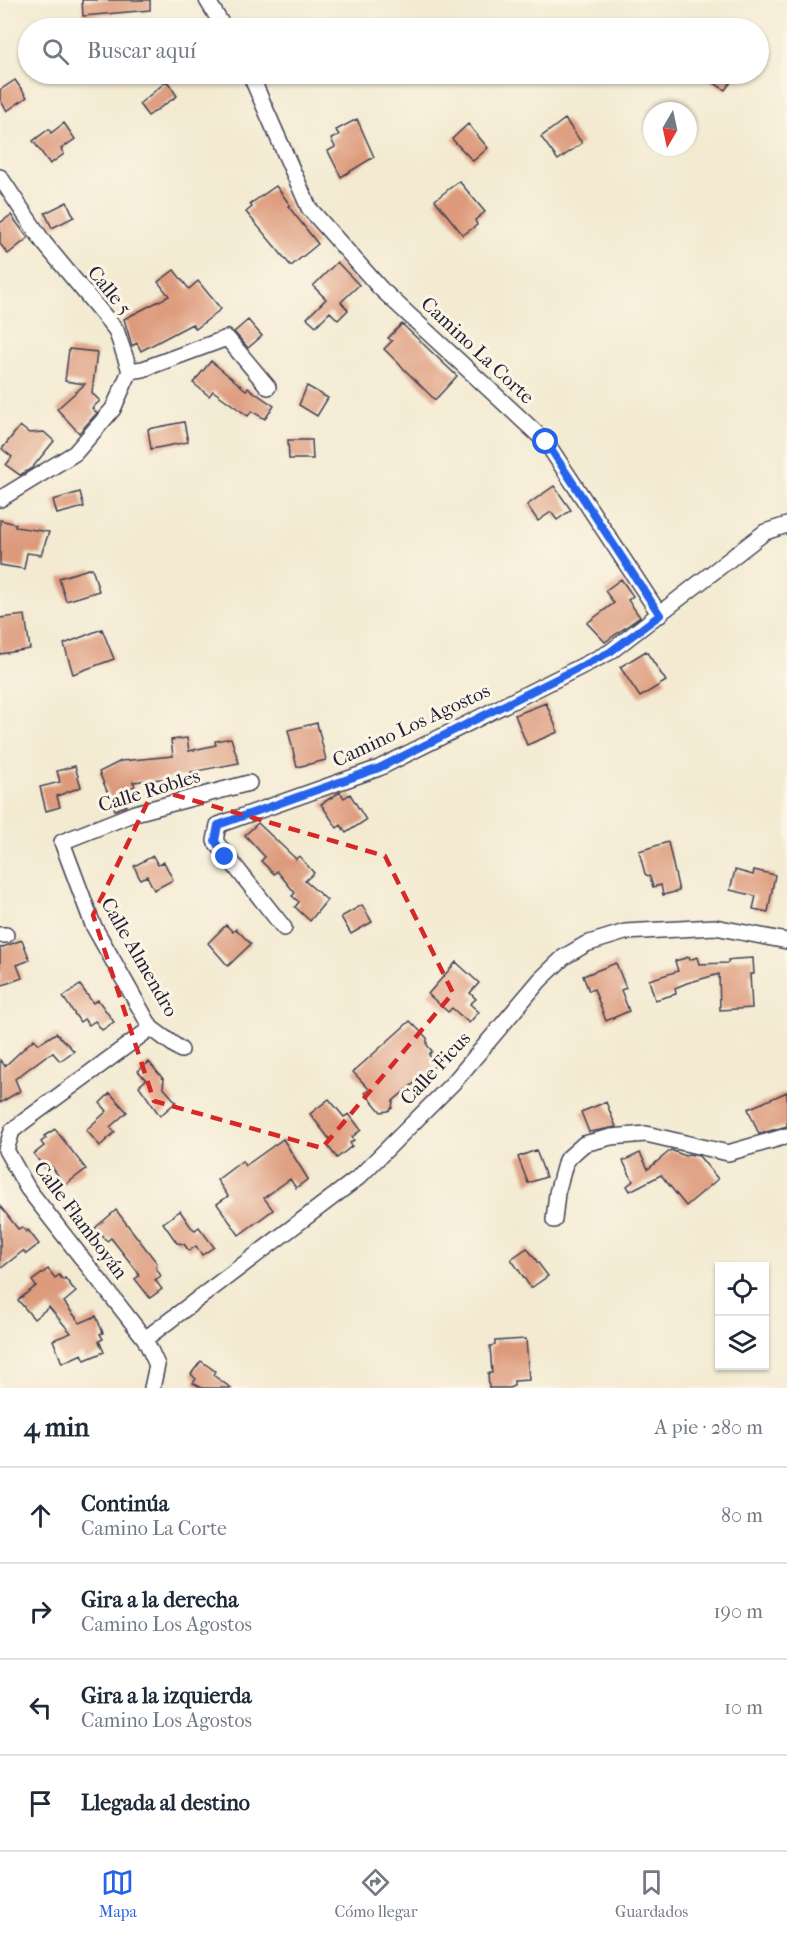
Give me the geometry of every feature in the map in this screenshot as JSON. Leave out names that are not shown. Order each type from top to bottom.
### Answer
[{"type":"street","points":[[207,0],[218,18]]},
{"type":"street","name":"Camino La Corte","points":[[254,84],[309,208],[380,288],[546,442],[660,615]]},
{"type":"street","name":"Calle 5","points":[[0,177],[44,243],[116,330],[130,371]]},
{"type":"street","points":[[0,499],[75,453],[113,408],[130,371],[143,369],[227,338],[268,387]]},
{"type":"street","points":[[660,615],[765,532],[787,525]]},
{"type":"street","name":"Camino Los Agostos","points":[[284,928],[215,841],[218,825],[379,768],[610,652],[660,615]]},
{"type":"street","name":"Calle Robles","points":[[62,842],[135,813],[249,783]]},
{"type":"street","name":"Calle Almendro","points":[[62,842],[93,925],[152,1028],[182,1050]]},
{"type":"street","name":"Calle Ficus","points":[[145,1339],[359,1177],[454,1082],[540,981],[564,957],[586,944],[625,932],[715,927],[787,941]]},
{"type":"street","name":"Calle Flamboyán","points":[[152,1028],[12,1131],[6,1150],[28,1189],[145,1339],[157,1365],[152,1388]]},
{"type":"street","points":[[554,1220],[557,1193],[566,1160],[584,1144],[611,1137],[646,1134],[728,1153],[787,1136]]},
{"type":"highlighted area","points":[[154,789],[385,856],[453,993],[322,1148],[154,1101],[93,915]]},
{"type":"building","points":[[82,0],[150,0],[150,10],[83,16]]},
{"type":"building","points":[[15,80],[27,97],[7,111],[0,100],[0,90]]},
{"type":"building","points":[[163,84],[169,84],[177,96],[148,116],[139,104]]},
{"type":"building","points":[[716,84],[730,84],[725,90]]},
{"type":"building","points":[[357,119],[374,157],[341,177],[328,151],[335,147],[331,139],[339,135],[336,130]]},
{"type":"building","points":[[565,119],[582,143],[558,160],[541,137]]},
{"type":"building","points":[[64,123],[75,139],[61,149],[64,154],[50,164],[33,141],[49,129],[51,133]]},
{"type":"building","points":[[468,124],[488,148],[473,161],[452,139]]},
{"type":"building","points":[[459,181],[485,212],[475,220],[477,225],[463,235],[435,200]]},
{"type":"building","points":[[276,186],[290,205],[288,206],[318,244],[291,266],[246,212],[252,207],[250,204]]},
{"type":"building","points":[[67,202],[74,217],[52,228],[45,213]]},
{"type":"building","points":[[11,215],[28,238],[8,254],[0,244],[0,223]]},
{"type":"building","points":[[337,262],[359,285],[341,302],[348,310],[338,320],[330,312],[316,326],[307,318],[326,299],[313,286]]},
{"type":"building","points":[[174,270],[189,289],[198,281],[221,309],[196,329],[192,324],[141,351],[137,343],[132,346],[124,319],[169,296],[158,282]]},
{"type":"building","points":[[248,320],[262,336],[248,348],[234,332]]},
{"type":"building","points":[[402,324],[457,376],[435,400],[384,349],[392,341],[388,338]]},
{"type":"building","points":[[69,349],[97,352],[92,393],[100,401],[92,408],[97,413],[79,433],[57,409],[85,384],[65,381]]},
{"type":"building","points":[[211,361],[246,390],[248,388],[274,406],[265,419],[252,411],[248,416],[213,391],[209,396],[193,383]]},
{"type":"building","points":[[307,386],[328,398],[317,416],[299,405]]},
{"type":"building","points":[[184,422],[188,442],[151,449],[148,429]]},
{"type":"building","points":[[20,426],[29,433],[44,432],[54,441],[32,468],[20,475],[6,465],[12,457],[2,449]]},
{"type":"building","points":[[288,440],[312,440],[313,459],[289,459]]},
{"type":"building","points":[[554,486],[571,510],[557,520],[551,512],[538,521],[527,505]]},
{"type":"building","points":[[80,492],[84,507],[57,514],[53,500]]},
{"type":"building","points":[[0,520],[16,524],[15,527],[49,532],[41,555],[27,553],[24,569],[0,565]]},
{"type":"building","points":[[92,568],[99,591],[66,601],[59,578]]},
{"type":"building","points":[[621,579],[633,596],[628,600],[640,617],[605,642],[587,623],[614,603],[605,591]]},
{"type":"building","points":[[25,615],[30,649],[0,654],[0,618]]},
{"type":"building","points":[[102,629],[114,659],[73,674],[64,644]]},
{"type":"building","points":[[646,651],[666,681],[640,697],[620,667]]},
{"type":"building","points":[[546,703],[558,732],[527,745],[515,715]]},
{"type":"building","points":[[317,723],[326,760],[297,767],[288,730]]},
{"type":"building","points":[[187,738],[189,751],[216,745],[215,741],[231,738],[239,763],[191,772],[191,776],[133,782],[135,786],[122,791],[126,806],[115,810],[99,772],[121,761],[173,756],[171,740]]},
{"type":"building","points":[[75,766],[81,787],[57,796],[60,807],[46,811],[40,787],[60,782],[57,771]]},
{"type":"building","points":[[340,792],[344,798],[350,794],[366,820],[346,833],[341,825],[337,828],[321,804]]},
{"type":"building","points":[[258,823],[296,859],[299,856],[314,873],[305,881],[327,900],[310,921],[295,907],[299,902],[292,896],[295,893],[277,871],[274,874],[261,861],[265,857],[245,835]]},
{"type":"building","points":[[668,842],[679,891],[663,895],[661,885],[653,887],[650,877],[645,874],[639,851]]},
{"type":"building","points":[[153,856],[158,865],[164,862],[173,880],[154,890],[147,876],[140,879],[134,866]]},
{"type":"building","points":[[735,870],[753,875],[754,870],[775,875],[768,912],[753,909],[756,896],[730,890]]},
{"type":"building","points":[[362,905],[372,922],[351,934],[341,917]]},
{"type":"building","points":[[226,925],[233,932],[236,929],[251,944],[228,966],[208,943]]},
{"type":"building","points":[[22,940],[30,960],[17,965],[22,978],[0,986],[0,948]]},
{"type":"building","points":[[689,957],[690,960],[697,957],[699,964],[728,963],[728,960],[753,958],[754,974],[750,974],[752,1008],[720,1010],[719,974],[687,983],[675,988],[676,994],[655,1000],[649,980],[678,971],[675,961]]},
{"type":"building","points":[[456,962],[479,983],[470,993],[476,999],[470,1004],[479,1012],[469,1023],[452,1008],[448,1012],[428,994]]},
{"type":"building","points":[[616,963],[626,988],[621,990],[629,1011],[606,1021],[594,989],[589,991],[583,976]]},
{"type":"building","points":[[80,985],[93,1003],[98,1000],[114,1022],[102,1030],[95,1021],[89,1025],[84,1019],[80,1022],[63,997]]},
{"type":"building","points":[[410,1021],[427,1038],[427,1045],[432,1051],[429,1055],[437,1064],[393,1101],[392,1108],[381,1112],[365,1093],[369,1089],[353,1072]]},
{"type":"building","points":[[56,1033],[74,1051],[60,1061],[53,1053],[46,1056],[15,1079],[20,1091],[0,1103],[0,1060],[5,1066],[34,1039],[39,1044]]},
{"type":"building","points":[[149,1062],[164,1080],[163,1087],[176,1102],[160,1116],[139,1086],[146,1080],[138,1071]]},
{"type":"building","points":[[787,1092],[787,1126],[759,1134],[748,1109]]},
{"type":"building","points":[[110,1093],[127,1112],[110,1127],[115,1132],[100,1146],[86,1130],[107,1111],[100,1103]]},
{"type":"building","points":[[329,1099],[344,1117],[349,1114],[361,1130],[352,1137],[354,1140],[350,1143],[352,1146],[337,1158],[327,1145],[331,1141],[310,1114]]},
{"type":"building","points":[[606,1102],[616,1127],[589,1132],[581,1112]]},
{"type":"building","points":[[55,1129],[86,1169],[65,1185],[52,1167],[46,1171],[34,1154],[44,1146],[41,1142],[46,1138],[44,1136]]},
{"type":"building","points":[[283,1139],[308,1179],[296,1188],[290,1179],[264,1198],[273,1210],[239,1235],[217,1204],[228,1196],[217,1180],[242,1161],[245,1166]]},
{"type":"building","points":[[536,1150],[546,1177],[528,1183],[518,1157]]},
{"type":"building","points":[[671,1150],[685,1156],[688,1154],[699,1156],[718,1179],[686,1206],[661,1175],[630,1191],[627,1186],[633,1181],[623,1161],[640,1153],[648,1169]]},
{"type":"building","points":[[0,1206],[18,1229],[22,1227],[26,1232],[28,1230],[39,1244],[26,1254],[23,1251],[0,1269]]},
{"type":"building","points":[[116,1210],[157,1263],[156,1268],[161,1276],[155,1280],[162,1289],[150,1298],[135,1279],[139,1276],[137,1271],[111,1238],[107,1241],[95,1228]]},
{"type":"building","points":[[180,1211],[191,1227],[195,1230],[199,1227],[214,1247],[202,1255],[196,1246],[189,1251],[184,1244],[177,1243],[163,1223]]},
{"type":"building","points":[[527,1248],[548,1276],[531,1288],[511,1259]]},
{"type":"building","points":[[48,1269],[55,1278],[59,1275],[63,1280],[65,1278],[76,1292],[64,1302],[80,1323],[96,1316],[103,1333],[100,1334],[103,1339],[99,1341],[104,1352],[85,1360],[82,1354],[62,1363],[53,1340],[71,1333],[49,1307],[34,1319],[18,1300],[36,1286],[32,1281]]},
{"type":"building","points":[[526,1339],[529,1380],[514,1381],[514,1386],[509,1388],[489,1388],[488,1373],[492,1373],[490,1346],[495,1345],[495,1341]]},
{"type":"building","points":[[201,1361],[215,1371],[213,1375],[231,1388],[202,1388],[193,1383],[196,1379],[191,1374]]},
{"type":"route","points":[[225,857],[215,841],[218,825],[379,768],[610,652],[660,615],[546,442]]}]
